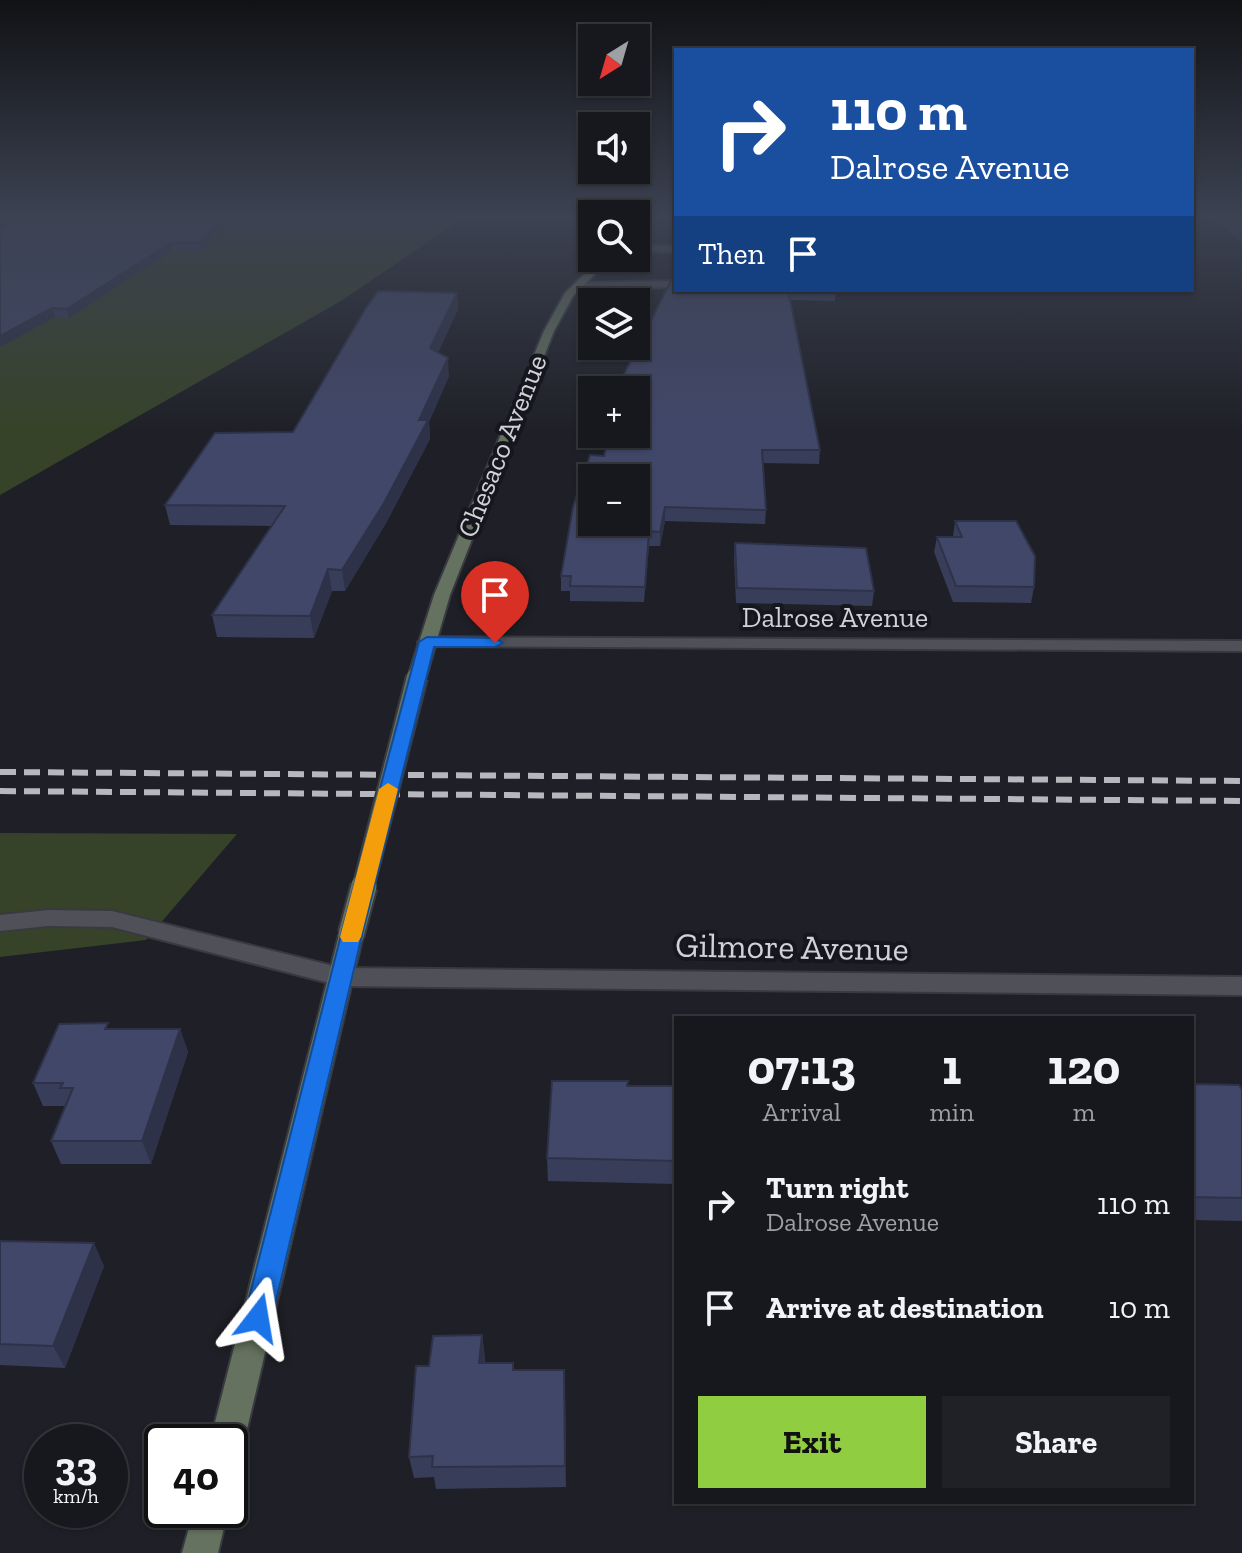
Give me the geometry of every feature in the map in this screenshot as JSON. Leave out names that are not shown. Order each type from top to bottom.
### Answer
[{"type":"street","name":"Chesaco Avenue","points":[[231,1424],[351,935],[427,642],[442,595],[549,331],[558,311],[577,286]]},
{"type":"street","name":"Dalrose Avenue","points":[[427,642],[1242,646]]},
{"type":"street","name":"Gilmore Avenue","points":[[0,923],[48,918],[112,919],[341,977],[1242,986]]},
{"type":"street","points":[[200,1553],[206,1528]]},
{"type":"green space","points":[[53,286],[362,286],[0,495],[0,313]]},
{"type":"green space","points":[[0,833],[237,834],[146,940],[0,957]]},
{"type":"building","points":[[0,286],[102,286],[67,309],[52,308],[0,336]]},
{"type":"building","points":[[668,286],[674,286],[674,292],[788,292],[820,450],[762,450],[766,510],[665,507],[660,532],[650,531],[650,464],[587,464],[590,455],[604,456],[606,448],[650,448],[650,376],[623,376],[631,360],[650,360],[650,323]]},
{"type":"building","points":[[378,291],[457,293],[430,348],[448,358],[419,420],[428,420],[384,503],[342,570],[328,569],[310,616],[212,615],[285,506],[165,505],[215,433],[293,432]]},
{"type":"building","points":[[578,492],[578,536],[649,536],[645,587],[570,586],[571,576],[561,576]]},
{"type":"building","points":[[955,521],[1016,521],[1035,556],[1034,587],[956,586],[937,537],[962,537]]},
{"type":"building","points":[[735,543],[866,548],[874,591],[737,588]]},
{"type":"building","points":[[108,1023],[105,1029],[180,1029],[142,1141],[51,1141],[73,1088],[60,1088],[63,1083],[33,1083],[59,1024]]},
{"type":"building","points":[[552,1081],[628,1081],[627,1086],[674,1086],[674,1161],[547,1158]]},
{"type":"building","points":[[1194,1084],[1239,1085],[1242,1090],[1242,1198],[1194,1197]]},
{"type":"building","points":[[0,1241],[94,1243],[53,1346],[0,1344]]},
{"type":"building","points":[[482,1335],[479,1363],[513,1363],[513,1370],[564,1370],[565,1466],[432,1467],[433,1456],[409,1457],[416,1366],[429,1366],[433,1336]]},
{"type":"railway","points":[[0,772],[1242,781]]},
{"type":"railway","points":[[0,791],[1242,801]]},
{"type":"slow traffic","points":[[351,937],[388,789]]},
{"type":"route","points":[[258,1318],[351,935],[427,642],[495,643]]}]
